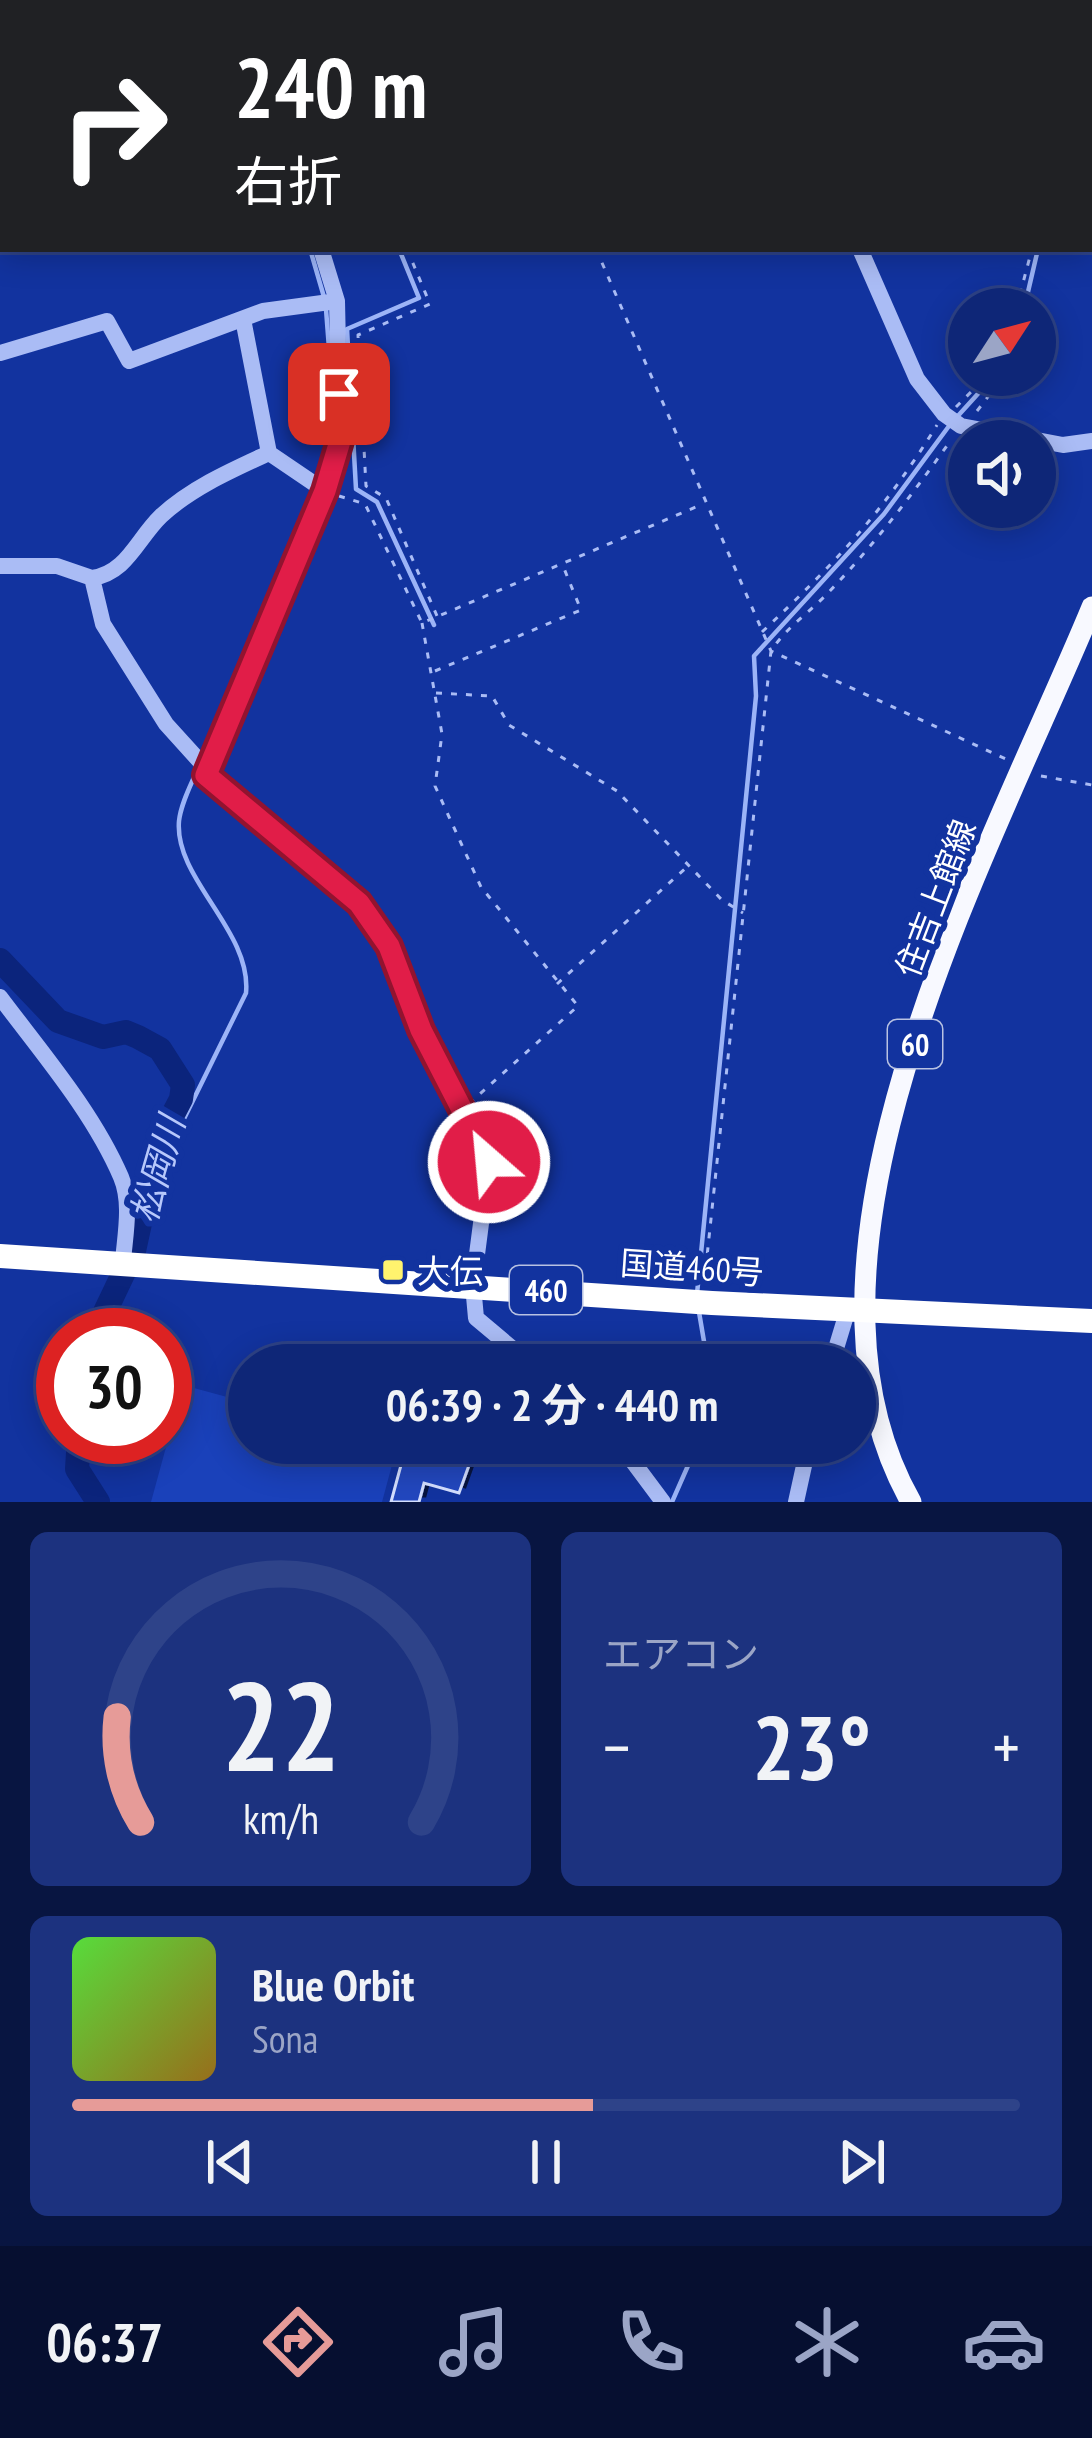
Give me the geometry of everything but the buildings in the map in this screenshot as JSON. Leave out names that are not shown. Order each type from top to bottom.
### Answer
[{"type":"highway","name":"国道460号","points":[[0,1256],[712,1303],[1092,1321]]},
{"type":"main road","name":"住吉上館線","points":[[911,1502],[891,1466],[873,1408],[857,1308],[873,1194],[888,1123],[967,895],[1092,607]]},
{"type":"street","points":[[206,775],[325,491],[340,441],[337,301],[322,252]]},
{"type":"street","points":[[861,252],[917,379],[952,420]]},
{"type":"street","points":[[0,353],[106,321],[129,362],[263,311],[337,301]]},
{"type":"street","points":[[243,319],[268,453],[325,491]]},
{"type":"street","points":[[1056,444],[1092,441]]},
{"type":"street","points":[[0,566],[57,566],[92,578],[122,565],[161,516],[219,476],[268,453]]},
{"type":"street","points":[[92,578],[103,623],[166,724],[206,775],[359,903],[389,946],[421,1030],[489,1162],[473,1285],[476,1318],[507,1344]]},
{"type":"street","points":[[0,997],[58,1074],[122,1178],[127,1203],[123,1261]]},
{"type":"street","points":[[841,1344],[857,1308]]},
{"type":"street","points":[[635,1464],[663,1502]]},
{"type":"street","points":[[796,1502],[804,1464]]},
{"type":"path","points":[[408,252],[430,304],[358,335],[366,486],[386,498],[437,617]]},
{"type":"path","points":[[597,252],[771,651],[1031,774],[1092,785]]},
{"type":"path","points":[[1022,288],[1031,252]]},
{"type":"path","points":[[761,633],[810,591],[891,500],[944,414],[971,396]]},
{"type":"path","points":[[966,420],[987,396]]},
{"type":"path","points":[[712,1303],[706,1266],[771,651],[786,628],[822,598],[902,508],[948,444]]},
{"type":"path","points":[[325,491],[365,504],[422,623],[442,734],[435,786],[481,887],[578,1006],[462,1108]]},
{"type":"path","points":[[422,623],[704,503]]},
{"type":"path","points":[[432,672],[581,610],[562,564]]},
{"type":"path","points":[[436,693],[492,696],[509,725],[617,791],[688,866],[744,914]]},
{"type":"path","points":[[557,984],[688,866]]},
{"type":"shaded area","points":[[192,1387],[228,1397],[228,1464],[392,1464],[382,1502],[151,1502],[161,1464],[192,1464]]},
{"type":"waterway","points":[[311,252],[324,297]]},
{"type":"waterway","points":[[400,252],[419,298],[347,329],[356,489],[377,502],[434,625]]},
{"type":"waterway","points":[[1029,288],[1037,252]]},
{"type":"waterway","points":[[326,309],[331,375]]},
{"type":"waterway","points":[[956,418],[976,396]]},
{"type":"waterway","points":[[319,481],[332,422]]},
{"type":"waterway","points":[[697,1294],[756,696],[754,656],[884,514],[948,427]]},
{"type":"waterway","points":[[203,758],[260,625]]},
{"type":"waterway","points":[[142,1204],[246,993],[237,948],[188,864],[181,843],[180,814],[198,768]]},
{"type":"waterway","name":"松岡川","points":[[0,960],[58,1021],[103,1037],[126,1032],[138,1037],[160,1049],[183,1085],[181,1099],[157,1145],[134,1251],[107,1308]]},
{"type":"waterway","points":[[699,1312],[704,1344]]},
{"type":"waterway","name":"松岡川","points":[[77,1464],[98,1502]]},
{"type":"waterway","points":[[672,1502],[689,1464]]},
{"type":"place","name":"大伝","points":[[393,1270]]},
{"type":"route","points":[[339,394],[340,441],[325,491],[206,775],[359,903],[389,946],[421,1030],[489,1162]]}]
